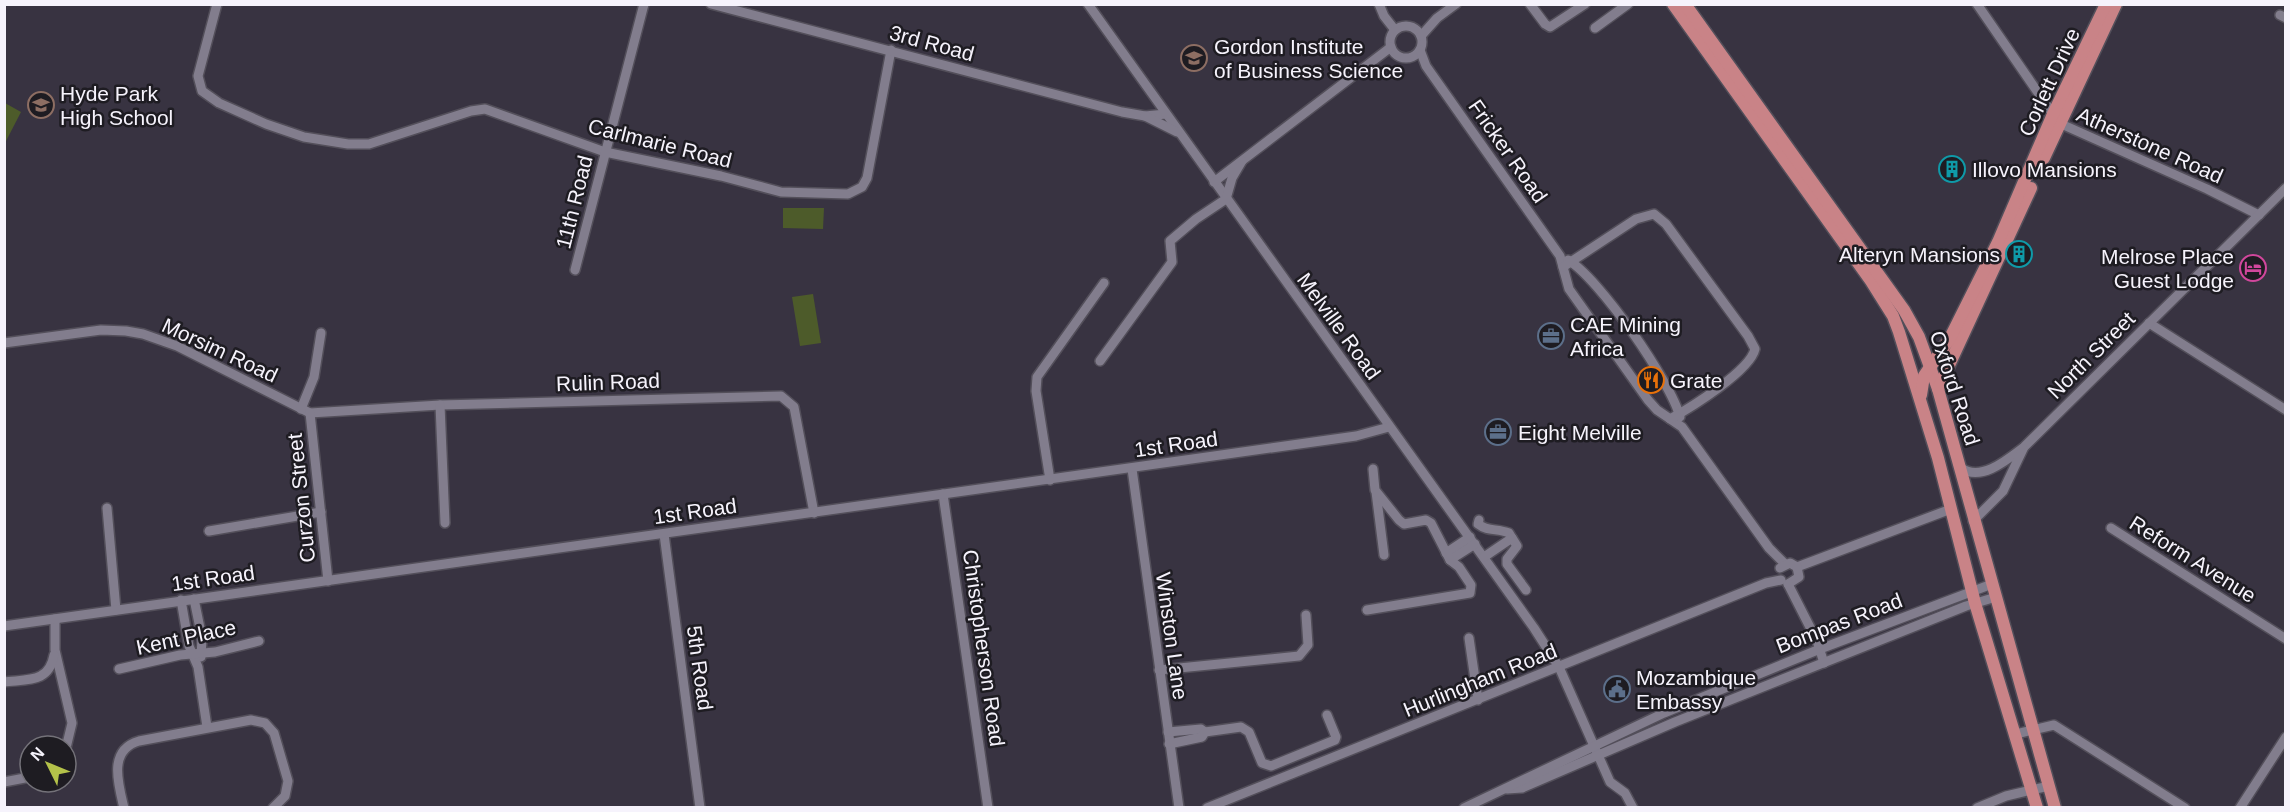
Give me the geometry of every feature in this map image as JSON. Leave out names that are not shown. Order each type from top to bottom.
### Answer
[{"type":"main road","name":"Oxford Road","points":[[1673,4],[1884,300],[1896,324],[1921,400],[1975,603],[2009,708],[2037,807]]},
{"type":"main road","name":"Oxford Road","points":[[1685,4],[1904,310],[1919,337],[1938,389],[1973,521],[2055,807]]},
{"type":"main road","name":"Corlett Drive","points":[[1921,400],[1922,382],[1950,338],[1998,242],[2106,4]]},
{"type":"main road","name":"Corlett Drive","points":[[1938,389],[2001,257],[2056,118],[2116,4]]},
{"type":"main road","points":[[1919,337],[1936,343],[1950,338]]},
{"type":"main road","points":[[2009,708],[2026,704]]},
{"type":"main road","points":[[2026,767],[2042,761]]},
{"type":"street","name":"Carlmarie Road","points":[[217,4],[198,76],[202,91],[219,103],[287,132],[342,143],[369,144],[471,111],[484,109],[605,152],[721,176],[781,192],[837,195],[857,192],[867,178],[891,50]]},
{"type":"street","name":"11th Road","points":[[576,270],[644,4]]},
{"type":"street","name":"3rd Road","points":[[711,4],[1145,116],[1179,134]]},
{"type":"street","points":[[1381,7],[1384,16],[1398,28],[1418,32],[1456,4]]},
{"type":"street","points":[[1531,5],[1545,24],[1550,27],[1585,4]]},
{"type":"street","points":[[1595,28],[1628,4]]},
{"type":"street","name":"Atherstone Road","points":[[1977,4],[2056,118],[2259,215]]},
{"type":"street","name":"Melville Road","points":[[1088,5],[1484,557],[1559,667],[1610,782],[1625,793],[1633,807]]},
{"type":"street","points":[[1394,51],[1391,37],[1398,28]]},
{"type":"street","points":[[1214,182],[1376,62],[1382,62],[1394,51],[1416,53],[1418,32]]},
{"type":"street","name":"Fricker Road","points":[[1416,53],[1566,264],[1588,274],[1610,303],[1670,390],[1682,427]]},
{"type":"street","name":"3rd Road","points":[[1145,116],[1166,114]]},
{"type":"street","points":[[1100,360],[1172,262],[1170,242],[1226,199],[1232,178],[1242,161]]},
{"type":"street","name":"North Street","points":[[1960,468],[1974,474],[1991,468],[2024,447],[2286,188]]},
{"type":"street","points":[[1566,264],[1636,219],[1654,214],[1665,224],[1748,336],[1755,349],[1750,359],[1670,419]]},
{"type":"street","name":"Fricker Road","points":[[1566,264],[1569,289],[1648,400],[1682,427],[1788,574],[1824,663]]},
{"type":"street","points":[[1050,480],[1036,391],[1037,377],[1104,283]]},
{"type":"street","points":[[2149,323],[2286,410]]},
{"type":"street","name":"Morsim Road","points":[[4,343],[101,330],[135,332],[177,346],[306,411]]},
{"type":"street","points":[[306,411],[321,333]]},
{"type":"street","name":"Rulin Road","points":[[306,411],[781,396],[794,407],[814,513]]},
{"type":"street","points":[[440,405],[445,523]]},
{"type":"street","name":"Curzon Street","points":[[306,411],[321,512],[328,580]]},
{"type":"street","name":"1st Road","points":[[4,626],[1132,469],[1356,436],[1389,427]]},
{"type":"street","name":"North Street","points":[[1973,521],[2007,484],[2024,447]]},
{"type":"street","points":[[1991,468],[2001,471],[2007,484]]},
{"type":"street","name":"Winston Lane","points":[[1132,469],[1179,807]]},
{"type":"street","points":[[1372,469],[1384,555]]},
{"type":"street","points":[[1367,610],[1470,593],[1471,585],[1448,556],[1431,523],[1426,520],[1404,524],[1375,490]]},
{"type":"street","name":"Christopherson Road","points":[[943,494],[988,807]]},
{"type":"street","points":[[107,508],[116,610]]},
{"type":"street","name":"Hurlingham Road","points":[[1207,807],[1951,509]]},
{"type":"street","points":[[209,531],[321,512]]},
{"type":"street","points":[[1479,520],[1478,524],[1483,528],[1509,532],[1517,546],[1507,559],[1507,564],[1526,590]]},
{"type":"street","name":"Reform Avenue","points":[[2111,528],[2286,639]]},
{"type":"street","name":"5th Road","points":[[664,534],[700,807]]},
{"type":"street","points":[[1484,557],[1512,538]]},
{"type":"street","points":[[1448,556],[1472,541]]},
{"type":"street","name":"Bompas Road","points":[[1464,807],[1506,790],[1519,781],[1593,745],[1820,649],[1992,584]]},
{"type":"street","name":"Bompas Road","points":[[1506,790],[1522,788],[1675,722],[1975,603],[1996,597]]},
{"type":"street","points":[[194,599],[203,652],[198,668]]},
{"type":"street","points":[[181,600],[190,652],[198,668],[207,727]]},
{"type":"street","points":[[1159,670],[1299,656],[1304,653],[1308,645],[1306,615]]},
{"type":"street","points":[[55,619],[56,650],[72,723],[69,734]]},
{"type":"street","points":[[1469,638],[1478,700]]},
{"type":"street","name":"Kent Place","points":[[120,669],[190,652],[223,651],[259,641]]},
{"type":"street","points":[[4,682],[42,677],[52,667],[56,650]]},
{"type":"street","points":[[1168,732],[1201,729],[1205,732],[1230,727],[1244,728],[1262,763],[1271,766],[1335,740],[1327,715]]},
{"type":"street","points":[[124,807],[117,767],[118,759],[126,747],[140,741],[251,720],[259,721],[270,728],[276,738],[288,781],[285,796],[273,807]]},
{"type":"street","points":[[2016,734],[2049,724],[2060,728],[2185,807]]},
{"type":"street","points":[[1169,744],[1202,737],[1205,732]]},
{"type":"street","points":[[2240,807],[2286,737]]},
{"type":"street","points":[[1977,807],[2006,796],[2049,786]]},
{"type":"green space","points":[[5,103],[21,112],[5,143]]},
{"type":"green space","points":[[783,208],[824,208],[823,229],[783,228]]},
{"type":"green space","points":[[813,294],[821,343],[800,346],[792,297]]},
{"type":"place","name":"Gordon Institute of Business Science","points":[[1194,58]]},
{"type":"place","name":"Hyde Park High School","points":[[41,105]]},
{"type":"place","name":"Illovo Mansions","points":[[1952,169]]},
{"type":"place","name":"Alteryn Mansions","points":[[2019,254]]},
{"type":"place","name":"Melrose Place Guest Lodge","points":[[2253,268]]},
{"type":"place","name":"CAE Mining Africa","points":[[1551,336]]},
{"type":"place","name":"Grate","points":[[1651,380]]},
{"type":"place","name":"Eight Melville","points":[[1498,432]]},
{"type":"place","name":"Mozambique Embassy","points":[[1617,689]]}]
